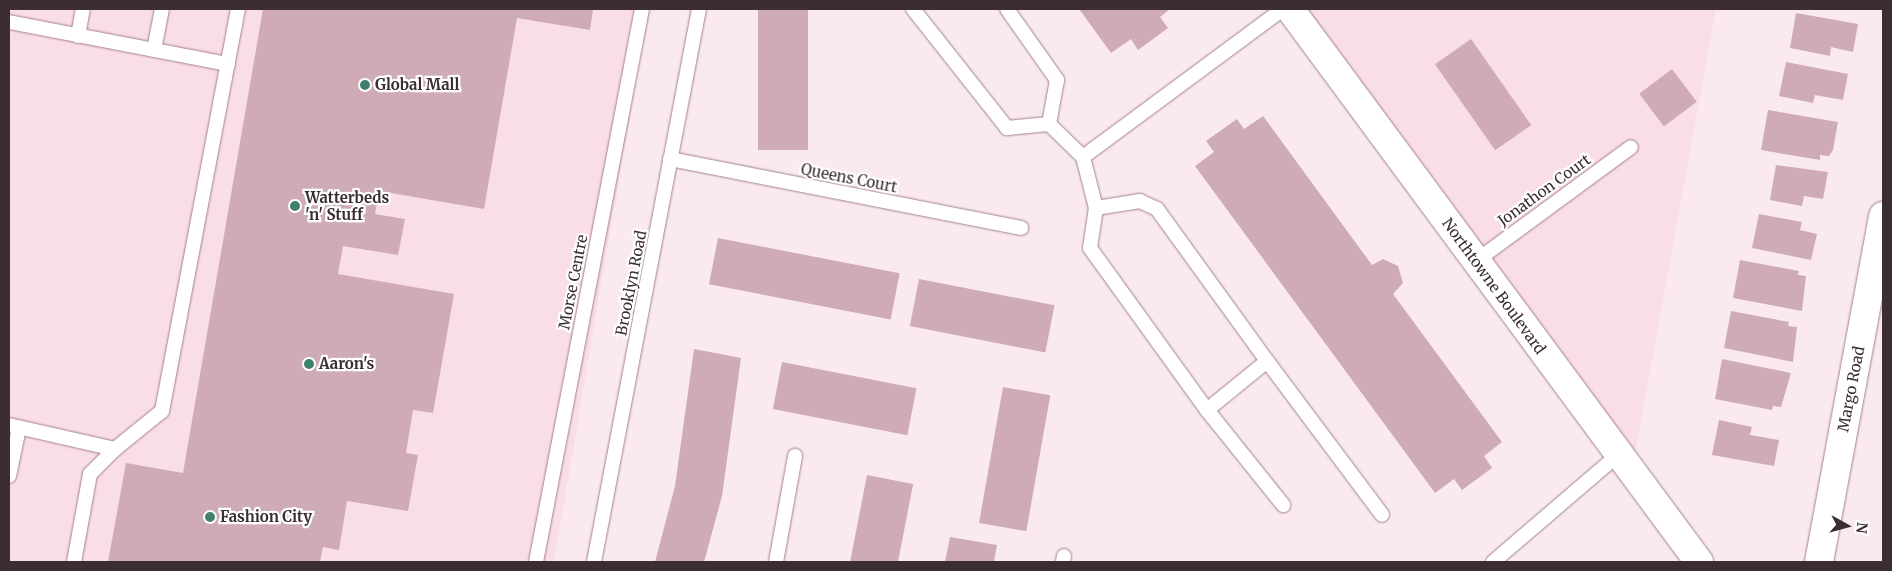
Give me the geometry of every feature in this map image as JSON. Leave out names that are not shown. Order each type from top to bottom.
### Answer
[{"type":"street","name":"Northtowne Boulevard","points":[[1290,9],[1699,562]]},
{"type":"street","name":"Margo Road","points":[[1819,562],[1883,216]]},
{"type":"lane","points":[[78,36],[83,9]]},
{"type":"lane","points":[[154,50],[162,9]]},
{"type":"lane","points":[[74,562],[90,474],[115,448],[162,411],[238,9]]},
{"type":"lane","name":"Morse Centre","points":[[536,562],[642,9]]},
{"type":"lane","name":"Brooklyn Road","points":[[594,562],[699,9]]},
{"type":"lane","points":[[912,9],[1007,128],[1049,124],[1083,157],[1096,208],[1090,248],[1207,410],[1283,505]]},
{"type":"lane","points":[[1006,9],[1057,80],[1049,124]]},
{"type":"lane","points":[[1083,157],[1283,9]]},
{"type":"lane","points":[[9,22],[228,64]]},
{"type":"lane","name":"Jonathon Court","points":[[1476,261],[1631,147]]},
{"type":"lane","name":"Queens Court","points":[[670,159],[1021,228]]},
{"type":"lane","points":[[1096,208],[1140,201],[1157,209],[1382,515]]},
{"type":"lane","points":[[1207,410],[1267,361]]},
{"type":"lane","points":[[9,476],[14,427],[115,448]]},
{"type":"lane","points":[[1493,562],[1619,454]]},
{"type":"lane","points":[[776,562],[795,456]]},
{"type":"shaded area","points":[[9,9],[648,9],[554,562],[9,562]]},
{"type":"shaded area","points":[[1298,9],[1716,9],[1634,460]]},
{"type":"building","points":[[263,9],[593,9],[590,30],[517,18],[484,209],[379,191],[375,214],[405,219],[398,255],[343,246],[338,274],[454,294],[433,413],[413,410],[406,453],[418,455],[408,511],[347,501],[339,550],[323,547],[320,562],[108,562],[126,463],[183,473]]},
{"type":"building","points":[[758,9],[808,9],[808,150],[758,150]]},
{"type":"building","points":[[1079,9],[1170,9],[1160,17],[1168,28],[1138,50],[1131,39],[1111,53]]},
{"type":"building","points":[[1796,13],[1858,24],[1853,52],[1831,47],[1830,56],[1790,48]]},
{"type":"building","points":[[1471,39],[1531,125],[1495,150],[1435,64]]},
{"type":"building","points":[[1786,62],[1848,74],[1843,100],[1815,95],[1813,103],[1779,96]]},
{"type":"building","points":[[1672,69],[1697,102],[1664,126],[1639,94]]},
{"type":"building","points":[[1768,110],[1838,122],[1833,150],[1829,156],[1820,155],[1820,160],[1761,150]]},
{"type":"building","points":[[1263,116],[1372,265],[1383,259],[1398,266],[1403,283],[1393,294],[1502,442],[1484,456],[1492,468],[1462,490],[1454,479],[1435,493],[1195,166],[1214,152],[1206,141],[1237,119],[1244,129]]},
{"type":"building","points":[[1776,165],[1828,172],[1823,199],[1804,196],[1802,206],[1770,200]]},
{"type":"building","points":[[1759,214],[1802,222],[1800,230],[1817,234],[1811,260],[1752,248]]},
{"type":"building","points":[[718,238],[900,273],[891,319],[709,284]]},
{"type":"building","points":[[1740,260],[1799,271],[1798,275],[1806,276],[1802,311],[1733,298]]},
{"type":"building","points":[[919,279],[1054,305],[1045,352],[910,326]]},
{"type":"building","points":[[1731,311],[1789,322],[1788,326],[1797,327],[1793,362],[1724,348]]},
{"type":"building","points":[[694,349],[741,358],[722,496],[704,562],[655,562],[675,486]]},
{"type":"building","points":[[1722,359],[1791,373],[1781,407],[1773,406],[1772,410],[1715,399]]},
{"type":"building","points":[[782,362],[916,388],[907,435],[773,409]]},
{"type":"building","points":[[1003,387],[1050,395],[1026,531],[979,523]]},
{"type":"building","points":[[1719,420],[1752,427],[1750,435],[1779,440],[1774,466],[1712,455]]},
{"type":"building","points":[[867,475],[913,484],[898,562],[850,562]]},
{"type":"building","points":[[950,537],[997,545],[994,562],[945,562]]},
{"type":"place","name":"Global Mall","points":[[365,85]]},
{"type":"place","name":"Watterbeds 'n' Stuff","points":[[295,206]]},
{"type":"place","name":"Aaron's","points":[[309,364]]},
{"type":"place","name":"Fashion City","points":[[210,517]]}]
